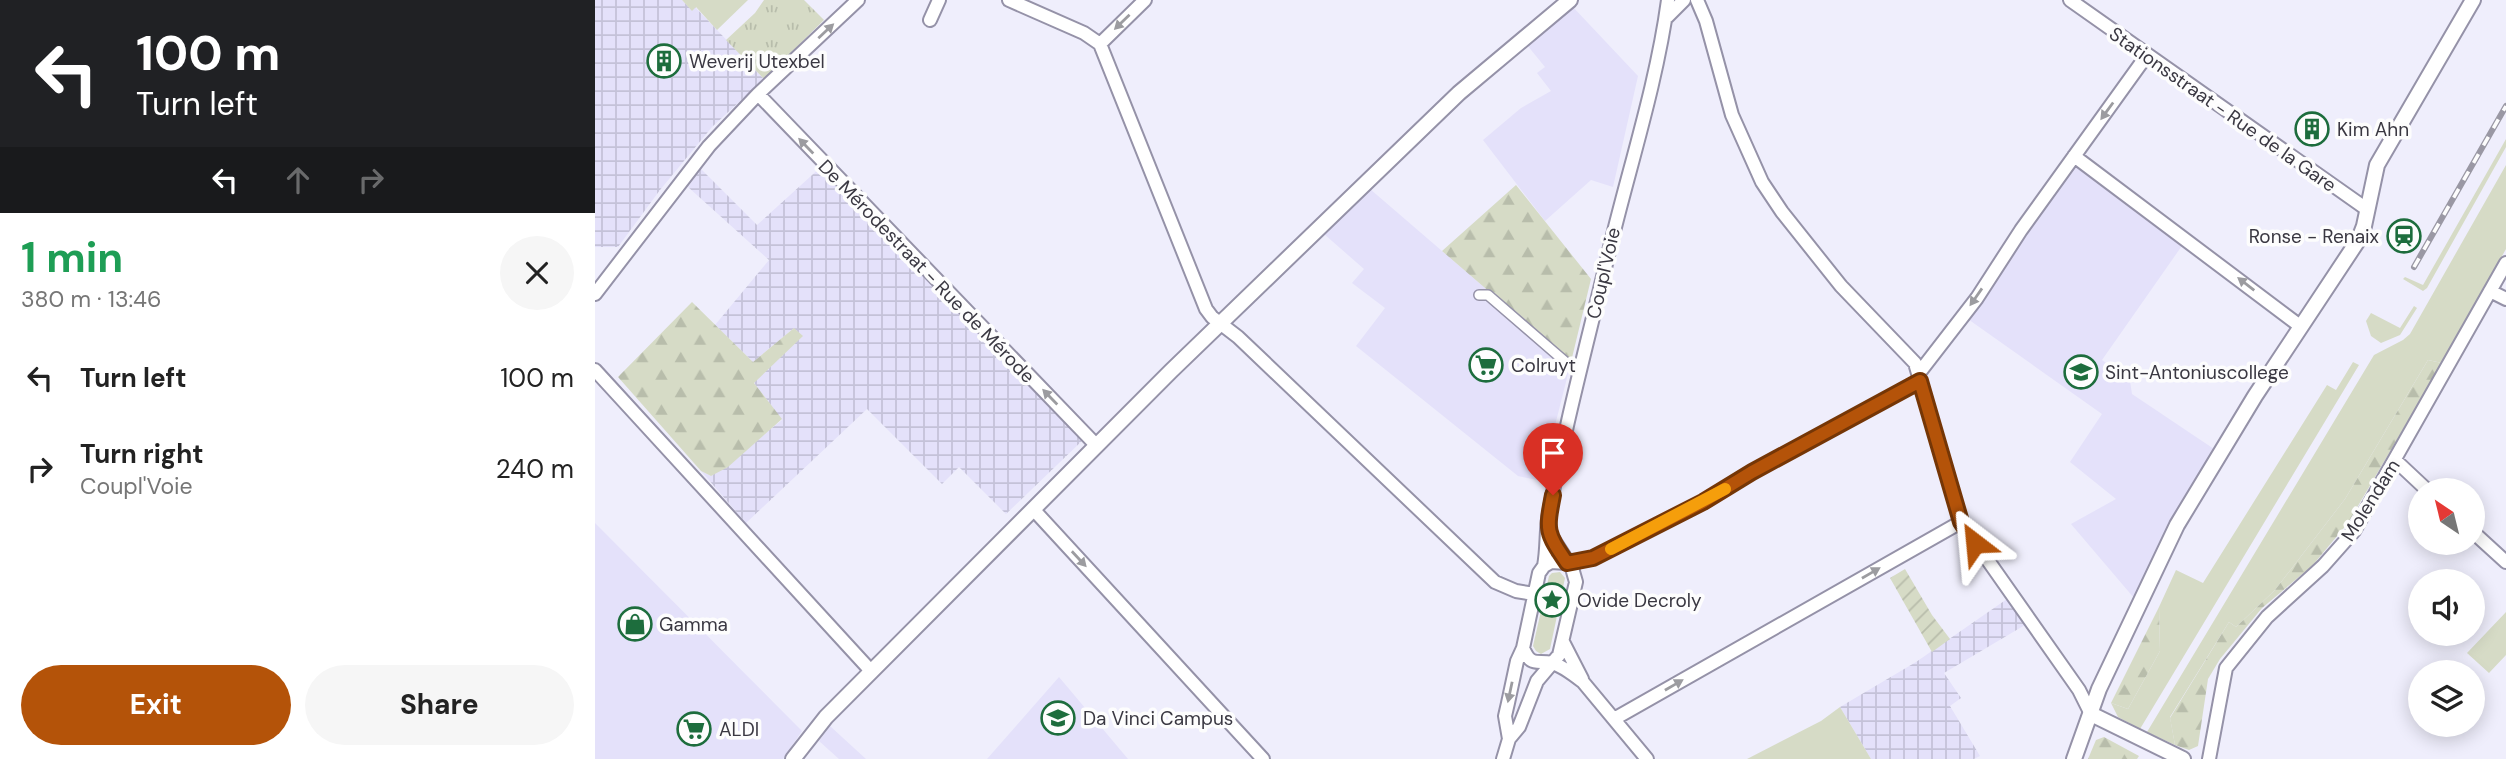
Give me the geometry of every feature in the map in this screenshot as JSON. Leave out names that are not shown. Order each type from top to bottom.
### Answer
[{"type":"street","points":[[595,294],[709,146],[758,94],[858,0]]},
{"type":"street","points":[[930,19],[939,0]]},
{"type":"street","points":[[1009,0],[1084,33],[1100,44],[1206,309],[1495,582],[1515,591],[1534,594]]},
{"type":"street","points":[[1100,44],[1145,0]]},
{"type":"street","points":[[793,759],[826,717],[871,671],[1220,324],[1459,93],[1570,0]]},
{"type":"street","name":"Coupl'Voie","points":[[1509,739],[1506,716],[1517,661],[1523,648],[1539,573],[1544,566],[1548,549],[1548,521],[1581,368],[1667,17],[1668,0]]},
{"type":"street","points":[[1667,17],[1684,0]]},
{"type":"street","points":[[1697,0],[1706,21],[1732,115],[1762,182],[1817,257],[1854,301],[1911,358],[1920,377],[1961,522],[2079,690],[2091,714],[2183,759]]},
{"type":"street","points":[[2074,759],[2099,689],[2177,525],[2300,326],[2359,239],[2377,165],[2471,1]]},
{"type":"street","name":"Stationsstraat - Rue de la Gare","points":[[2075,4],[2368,210]]},
{"type":"street","points":[[1544,566],[1558,561],[1567,563],[1593,558],[1691,508],[1920,377],[2147,55]]},
{"type":"street","name":"De Mérodestraat - Rue de Mérode","points":[[758,94],[1097,446]]},
{"type":"street","points":[[2074,156],[2300,326]]},
{"type":"street","name":"Molendam","points":[[2209,759],[2219,694],[2226,668],[2267,617],[2339,549],[2354,531],[2506,264]]},
{"type":"street","points":[[2490,291],[2506,299]]},
{"type":"street","points":[[1479,295],[1488,295],[1569,365],[1581,368]]},
{"type":"street","points":[[595,370],[871,671]]},
{"type":"street","points":[[2395,460],[2414,478]]},
{"type":"street","points":[[1033,509],[1263,759]]},
{"type":"street","points":[[1614,719],[1961,522]]},
{"type":"street","points":[[1503,759],[1509,739],[1519,727],[1537,681],[1559,654],[1576,582],[1572,568],[1548,531]]},
{"type":"street","points":[[2485,543],[2506,562]]},
{"type":"street","points":[[1563,642],[1583,682],[1647,759]]},
{"type":"street","points":[[1523,648],[1532,661],[1551,663],[1583,682]]},
{"type":"shaded area","points":[[595,0],[682,0],[692,10],[695,7],[764,79],[712,127],[618,247],[595,247]]},
{"type":"shaded area","points":[[1572,6],[1638,76],[1613,187],[1591,180],[1545,221],[1483,140],[1521,108],[1551,91],[1537,73],[1545,67],[1527,45]]},
{"type":"shaded area","name":"Sint-Antoniuscollege","points":[[2073,161],[2186,240],[2102,360],[2130,381],[2132,394],[2214,449],[2171,524],[2134,598],[2071,524],[2116,499],[2070,462],[2102,414],[1965,317]]},
{"type":"shaded area","points":[[822,166],[1085,438],[1006,514],[959,467],[942,484],[867,409],[746,523],[701,471],[711,476],[782,420],[754,383],[794,328],[753,362],[715,325],[769,260],[688,187],[701,169],[757,225]]},
{"type":"shaded area","points":[[1370,189],[1571,362],[1541,481],[1518,476],[1356,346],[1385,308],[1352,283],[1364,269],[1324,234]]},
{"type":"shaded area","points":[[595,523],[802,731],[783,759],[595,759]]},
{"type":"shaded area","points":[[2007,599],[2025,625],[1944,673],[1961,698],[1950,706],[1980,756],[1974,759],[1871,759],[1840,707],[1916,662]]},
{"type":"shaded area","name":"Da Vinci Campus","points":[[1059,677],[1128,759],[987,759]]},
{"type":"shaded area","points":[[830,726],[866,759],[839,759],[819,741]]},
{"type":"green space","points":[[682,0],[748,0],[717,30],[696,7],[692,11]]},
{"type":"green space","points":[[764,0],[804,0],[824,20],[764,79],[726,40],[755,13]]},
{"type":"green space","points":[[2506,139],[2506,147],[2427,288],[2423,291],[2403,279],[2405,277],[2423,285]]},
{"type":"green space","points":[[2506,165],[2506,249],[2442,363],[2428,360],[2345,499],[2275,590],[2236,627],[2229,622],[2170,717],[2175,745],[2147,732],[2374,355],[2410,334]]},
{"type":"green space","points":[[1516,185],[1591,279],[1571,362],[1442,251]]},
{"type":"green space","points":[[692,302],[753,362],[794,328],[803,336],[754,383],[782,419],[728,467],[711,476],[701,471],[618,377]]},
{"type":"green space","points":[[2414,306],[2417,308],[2400,335],[2381,343],[2371,336],[2366,321],[2371,313],[2400,328]]},
{"type":"green space","points":[[2428,360],[2442,363],[2348,523],[2312,566],[2262,608],[2220,659],[2208,679],[2198,746],[2189,750],[2175,745],[2170,718],[2229,622],[2236,627],[2275,590],[2345,499]]},
{"type":"green space","points":[[2353,362],[2359,365],[2140,729],[2118,717],[2111,703],[2128,709],[2160,651],[2159,607],[2176,570],[2203,583],[2327,385],[2336,390]]},
{"type":"green space","points":[[1905,569],[1932,615],[1950,639],[1932,652],[1890,578]]},
{"type":"green space","points":[[1560,572],[1565,578],[1550,649],[1541,654],[1533,646],[1549,576]]},
{"type":"green space","points":[[2159,607],[2160,651],[2128,709],[2111,703]]},
{"type":"green space","points":[[2506,612],[2506,655],[2489,673],[2485,669],[2485,660],[2475,660],[2467,653],[2474,646],[2485,646],[2485,634]]},
{"type":"green space","points":[[1840,707],[1871,759],[1747,759],[1821,721]]},
{"type":"green space","points":[[2104,737],[2139,756],[2137,759],[2088,759],[2096,740]]},
{"type":"railway","points":[[2414,267],[2506,106]]},
{"type":"slow traffic","points":[[1611,549],[1725,489]]},
{"type":"place","name":"Weverij Utexbel","points":[[664,61]]},
{"type":"place","name":"Kim Ahn","points":[[2312,129]]},
{"type":"place","name":"Ronse - Renaix","points":[[2404,236]]},
{"type":"place","name":"Colruyt","points":[[1486,365]]},
{"type":"place","name":"Sint-Antoniuscollege","points":[[2081,372]]},
{"type":"place","name":"Ovide Decroly","points":[[1552,600]]},
{"type":"place","name":"Gamma","points":[[635,624]]},
{"type":"place","name":"Da Vinci Campus","points":[[1058,718]]},
{"type":"place","name":"ALDI","points":[[694,729]]},
{"type":"route","points":[[1553,495],[1548,531],[1560,552],[1567,563],[1593,558],[1703,502],[1752,472],[1920,381],[1961,522],[1975,543]]}]
